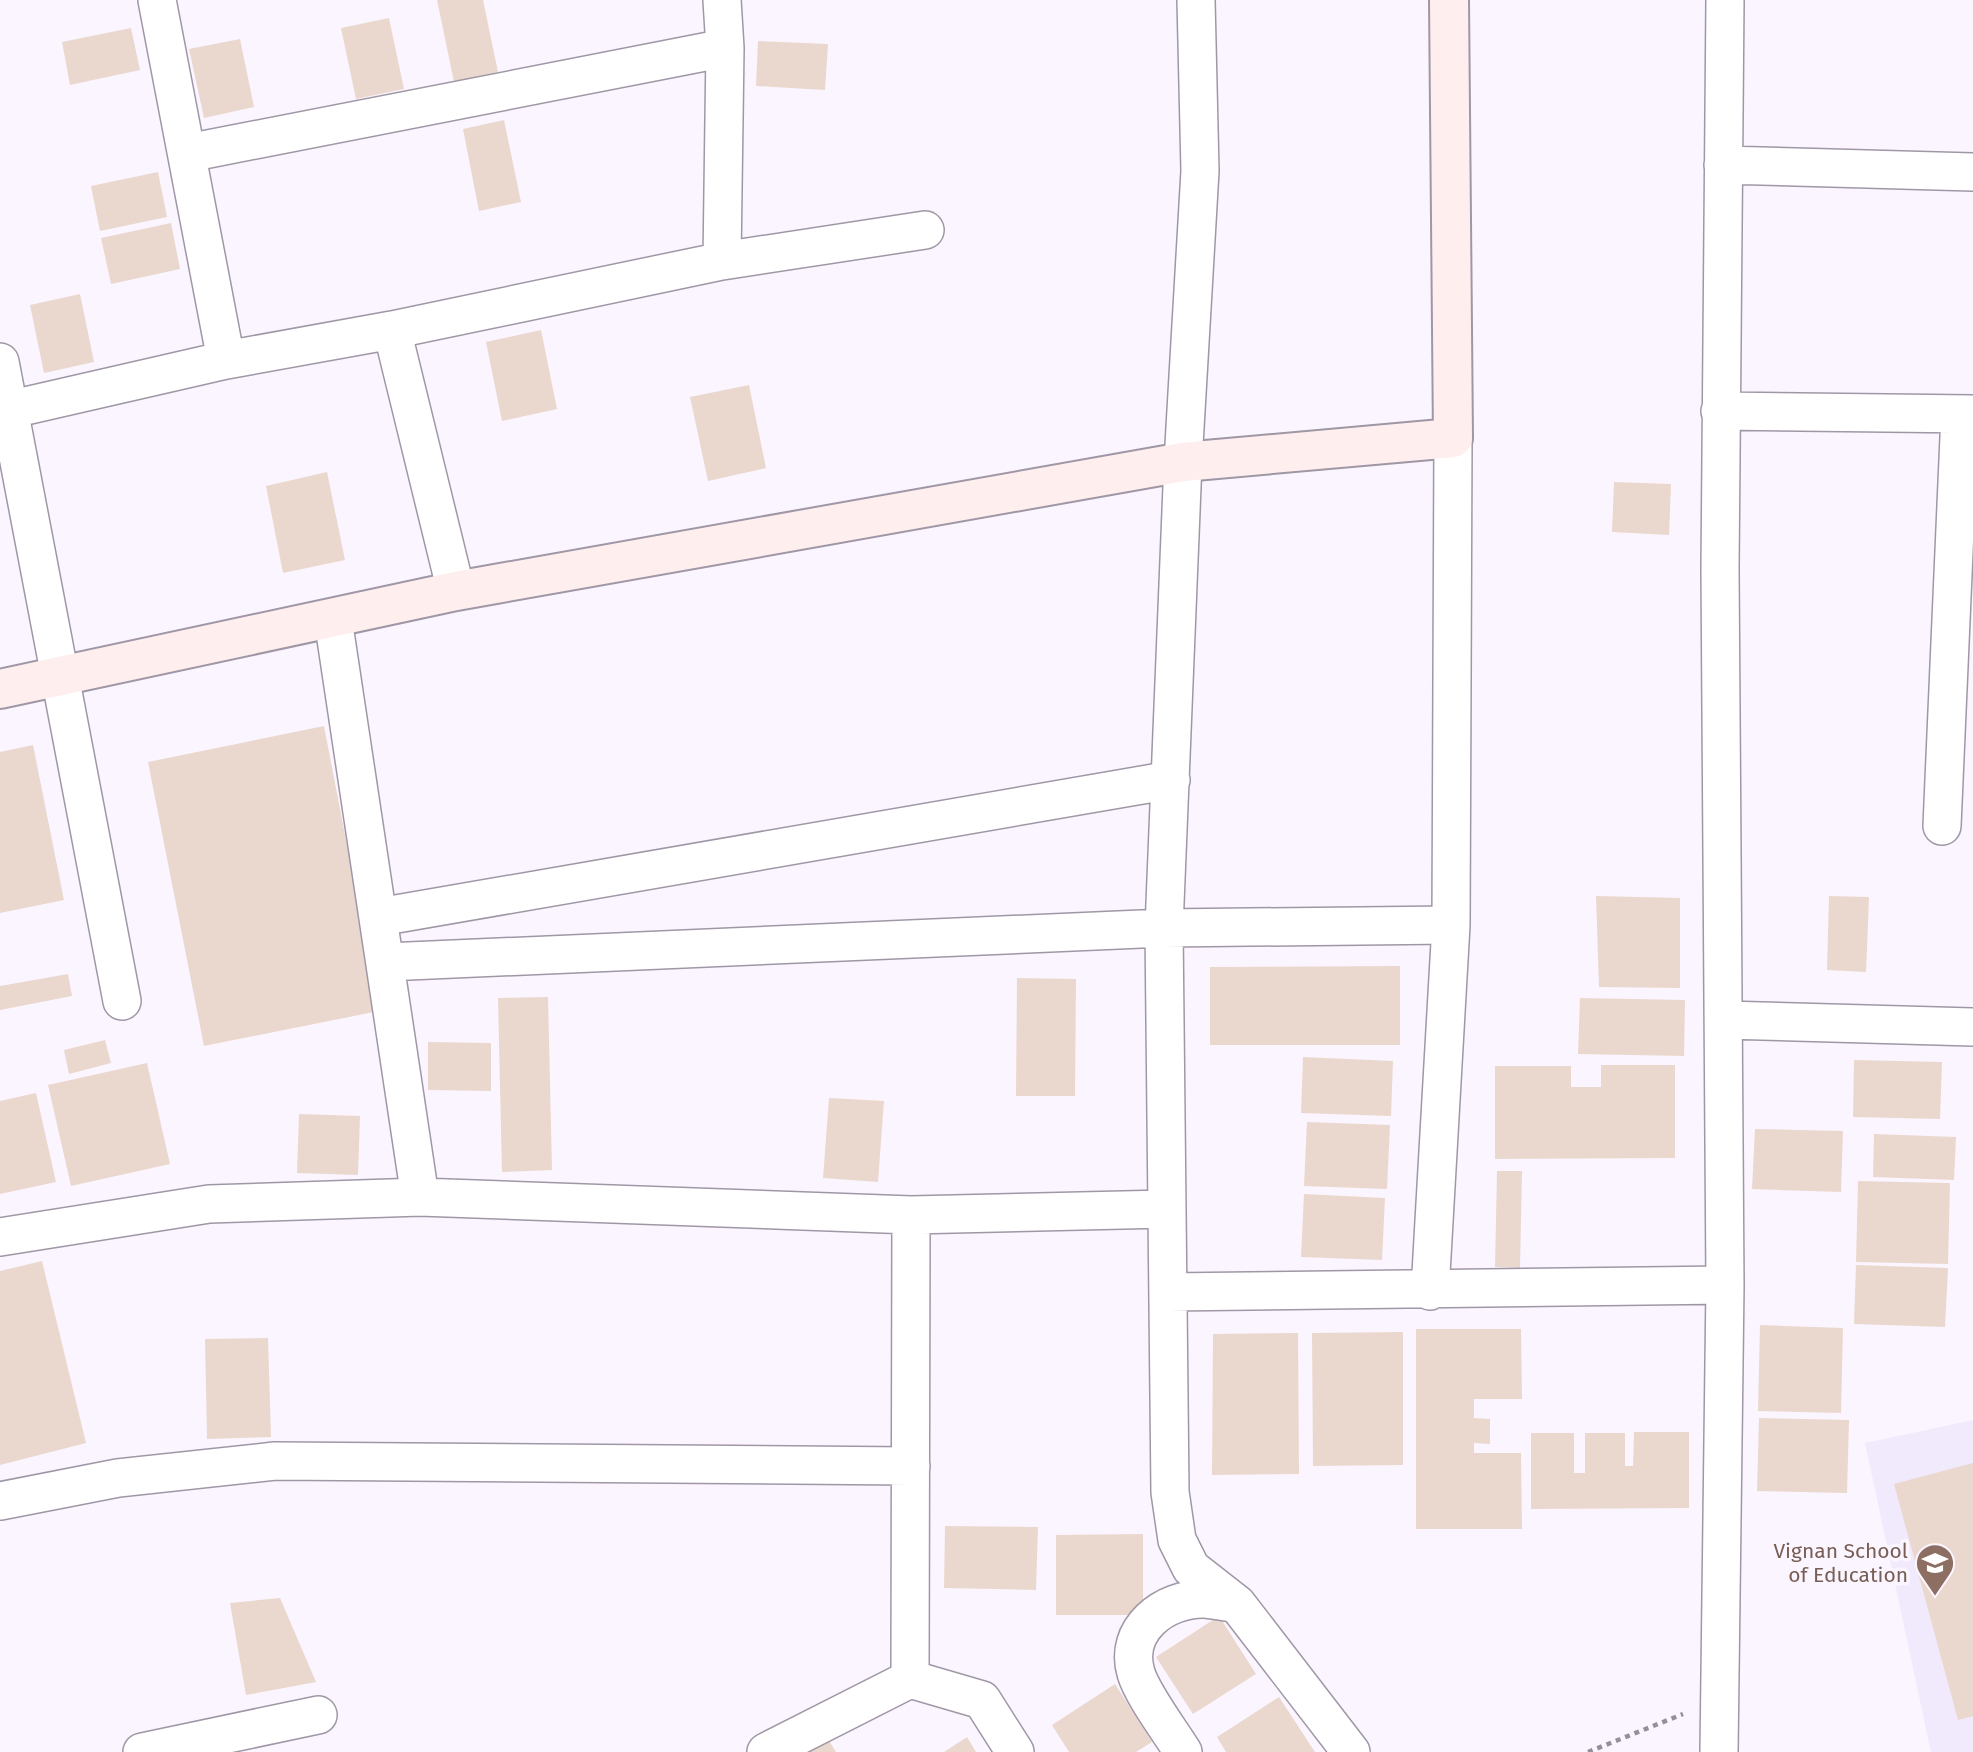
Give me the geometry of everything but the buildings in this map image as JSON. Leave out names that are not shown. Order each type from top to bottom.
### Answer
[{"type":"street","points":[[157,0],[226,360]]},
{"type":"street","points":[[722,0],[725,48],[722,261]]},
{"type":"street","points":[[1196,0],[1200,171],[1183,462],[1164,928],[1170,1492],[1177,1539],[1191,1568],[1237,1604],[1351,1752]]},
{"type":"street","points":[[1430,1292],[1451,925],[1453,438],[1449,0]]},
{"type":"street","points":[[1719,1752],[1725,1285],[1720,411],[1725,0]]},
{"type":"street","points":[[188,153],[725,48]]},
{"type":"street","points":[[1723,165],[1973,172]]},
{"type":"street","points":[[8,410],[226,360],[392,330],[722,261],[925,230]]},
{"type":"street","points":[[392,330],[456,591]]},
{"type":"street","points":[[0,362],[122,1001]]},
{"type":"street","points":[[1720,411],[1967,414],[1942,826]]},
{"type":"street","points":[[0,689],[456,591],[1183,462],[1453,438]]},
{"type":"street","points":[[333,619],[420,1197]]},
{"type":"street","points":[[379,917],[1171,780]]},
{"type":"street","points":[[386,962],[1164,928],[1451,925]]},
{"type":"street","points":[[1725,1020],[1973,1027]]},
{"type":"street","points":[[0,1237],[209,1204],[420,1197],[911,1214],[1166,1209]]},
{"type":"street","points":[[910,1679],[911,1214]]},
{"type":"street","points":[[1168,1292],[1430,1292],[1725,1285]]},
{"type":"street","points":[[0,1501],[118,1478],[275,1461],[911,1465]]},
{"type":"street","points":[[1183,1752],[1136,1674],[1132,1648],[1145,1621],[1175,1604],[1203,1599],[1237,1604]]},
{"type":"street","points":[[766,1752],[910,1679],[982,1700],[1016,1752]]},
{"type":"street","points":[[142,1752],[318,1715]]},
{"type":"path","points":[[1588,1752],[1720,1700]]},
{"type":"shaded area","name":"Vignan School of Education","points":[[1973,1420],[1973,1752],[1931,1752],[1865,1443]]},
{"type":"place","name":"Vignan School of Education","points":[[1935,1597]]}]
